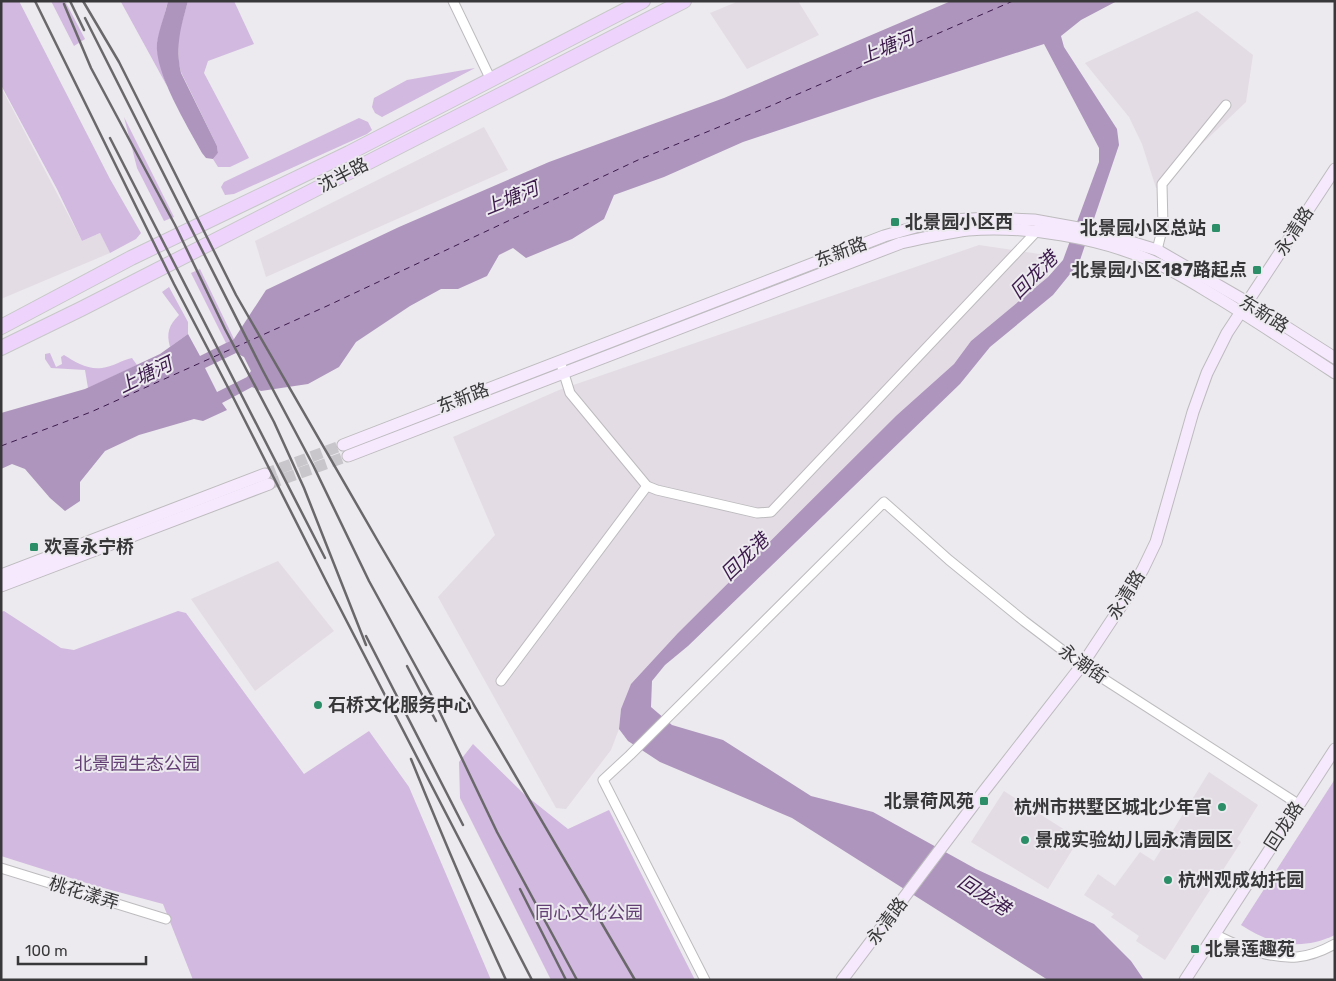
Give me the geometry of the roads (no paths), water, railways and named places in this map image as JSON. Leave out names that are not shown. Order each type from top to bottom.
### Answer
[{"type":"main road","name":"沈半路","points":[[1,327],[131,258],[350,153],[643,1]]},
{"type":"main road","name":"沈半路","points":[[1,348],[99,300],[684,1]]},
{"type":"main road","name":"永清路","points":[[842,980],[1082,665],[1127,597],[1156,542],[1167,508],[1179,458],[1205,381],[1227,333],[1335,170]]},
{"type":"main road","name":"东新路","points":[[348,456],[884,236],[926,224],[950,220],[991,218],[1034,220],[1068,231],[1157,250],[1244,307],[1335,373]]},
{"type":"main road","name":"东新路","points":[[343,444],[901,243],[970,230],[1068,231]]},
{"type":"main road","name":"东新路","points":[[1094,237],[1180,274],[1335,358]]},
{"type":"main road","points":[[1,575],[267,479],[1,586]]},
{"type":"main road","name":"回龙路","points":[[1185,980],[1335,749]]},
{"type":"street","points":[[453,1],[491,80]]},
{"type":"street","points":[[1157,250],[1163,226],[1162,184],[1226,105]]},
{"type":"street","points":[[561,367],[570,393],[648,486],[657,490],[757,513],[770,512],[1036,232]]},
{"type":"street","points":[[501,681],[648,486]]},
{"type":"street","name":"永潮街","points":[[705,980],[603,780],[884,502],[1002,603],[1082,665],[1298,804]]},
{"type":"street","name":"桃花漾弄","points":[[1,868],[166,919]]},
{"type":"street","points":[[1214,934],[1234,944],[1273,955],[1298,957],[1335,944]]},
{"type":"water","points":[[168,1],[188,1],[180,36],[179,63],[181,73],[217,146],[218,153],[213,159],[206,158],[202,153],[181,114],[166,84],[157,55],[159,32]]},
{"type":"water","points":[[951,1],[1117,1],[1081,20],[1061,36],[1064,47],[1117,129],[1119,145],[1079,263],[1053,295],[990,347],[960,384],[688,646],[665,665],[652,681],[651,707],[672,725],[723,740],[811,796],[873,812],[976,869],[1094,924],[1131,961],[1144,980],[1048,980],[792,818],[660,762],[628,741],[619,729],[621,709],[631,684],[678,633],[897,415],[954,364],[971,341],[1048,277],[1063,260],[1099,162],[1099,148],[1044,44],[743,142],[664,177],[614,195],[604,219],[572,239],[526,258],[513,248],[499,255],[487,276],[458,289],[441,289],[410,306],[356,342],[339,367],[308,384],[261,391],[252,387],[222,403],[227,410],[203,421],[194,419],[139,435],[105,451],[80,482],[80,501],[65,511],[50,498],[25,469],[12,464],[1,469],[1,413],[85,389],[160,354],[188,334],[200,356],[234,339],[266,290],[399,227],[549,162],[724,98]],"holes":[[[236,353],[244,357],[251,371],[247,377],[217,392],[205,368]]]},
{"type":"tunnel","points":[[265,474],[343,445]]},
{"type":"tunnel","points":[[269,484],[348,456]]},
{"type":"railway","points":[[35,1],[174,284],[532,980]]},
{"type":"railway","points":[[70,1],[84,30]]},
{"type":"railway","points":[[83,1],[119,62],[236,295],[635,980]]},
{"type":"railway","points":[[64,4],[91,68],[175,225],[225,329],[274,422],[304,488],[366,645]]},
{"type":"railway","points":[[85,18],[262,369],[313,465],[369,581],[433,698],[497,832],[577,980]]},
{"type":"railway","points":[[110,138],[325,558]]},
{"type":"railway","points":[[366,636],[463,825]]},
{"type":"railway","points":[[407,666],[436,721]]},
{"type":"railway","points":[[411,759],[457,870],[506,980]]},
{"type":"railway","points":[[520,889],[566,980]]},
{"type":"place","name":"北景园小区西","points":[[895,222]]},
{"type":"place","name":"北景园小区总站","points":[[1216,228]]},
{"type":"place","name":"北景园小区187路起点","points":[[1257,270]]},
{"type":"place","name":"欢喜永宁桥","points":[[34,547]]},
{"type":"place","name":"石桥文化服务中心","points":[[318,705]]},
{"type":"place","name":"北景荷风苑","points":[[984,801]]},
{"type":"place","name":"杭州市拱墅区城北少年宫","points":[[1222,807]]},
{"type":"place","name":"景成实验幼儿园永清园区","points":[[1025,840]]},
{"type":"place","name":"杭州观成幼托园","points":[[1168,880]]},
{"type":"place","name":"北景莲趣苑","points":[[1195,949]]},
{"type":"water label","name":"上塘河","points":[[887,47]]},
{"type":"water label","name":"上塘河","points":[[511,198]]},
{"type":"water label","name":"回龙港","points":[[1034,275]]},
{"type":"water label","name":"上塘河","points":[[145,375]]},
{"type":"water label","name":"回龙港","points":[[745,557]]},
{"type":"water label","name":"回龙港","points":[[984,895]]},
{"type":"park label","name":"北景园生态公园","points":[[137,764]]},
{"type":"park label","name":"同心文化公园","points":[[589,913]]}]
